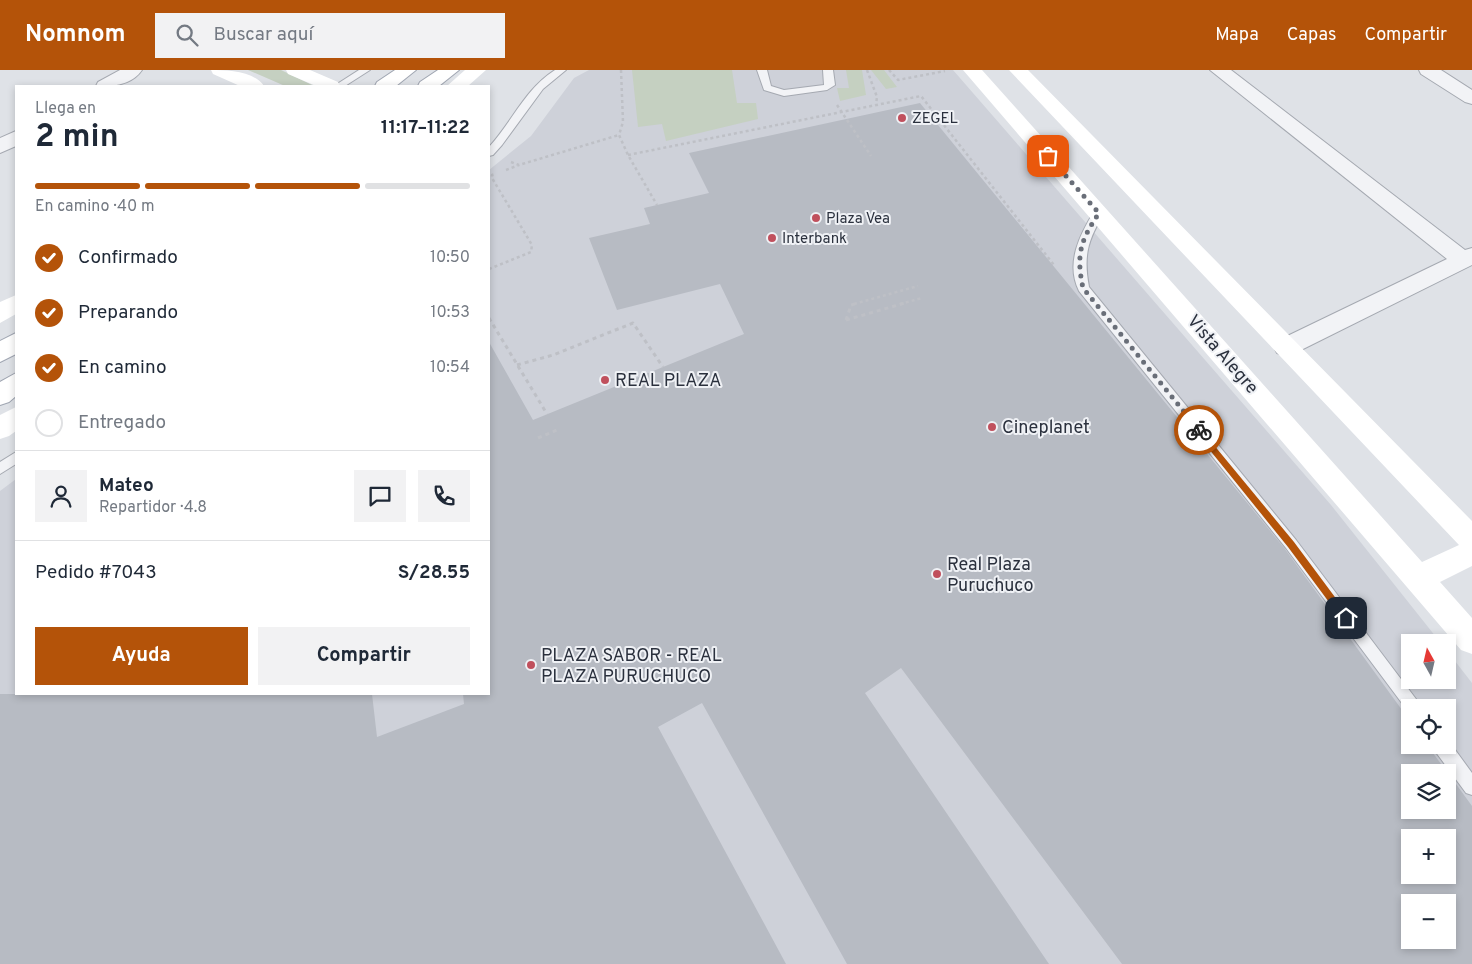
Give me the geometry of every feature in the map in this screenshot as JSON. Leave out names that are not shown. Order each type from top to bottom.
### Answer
[{"type":"street","points":[[107,85],[133,70]]},
{"type":"street","points":[[220,70],[253,85]]},
{"type":"street","points":[[296,70],[329,85]]},
{"type":"street","points":[[385,85],[407,70]]},
{"type":"street","points":[[428,85],[450,70]]},
{"type":"street","points":[[457,85],[477,70]]},
{"type":"street","name":"Vista Alegre","points":[[972,70],[1472,640]]},
{"type":"street","points":[[1018,70],[1472,540]]},
{"type":"street","points":[[1219,70],[1468,258],[1286,346]]},
{"type":"street","points":[[1428,70],[1472,98]]},
{"type":"street","points":[[0,147],[15,138]]},
{"type":"street","points":[[0,314],[15,304]]},
{"type":"street","points":[[0,353],[15,343]]},
{"type":"street","points":[[0,395],[15,384]]},
{"type":"street","points":[[0,429],[15,418]]},
{"type":"street","points":[[1419,578],[1472,552]]},
{"type":"lane","points":[[342,85],[365,70]]},
{"type":"lane","points":[[490,152],[498,144],[519,111],[552,74],[561,70]]},
{"type":"lane","points":[[762,70],[767,88],[784,93],[827,88],[830,85],[828,70]]},
{"type":"lane","points":[[1099,213],[1089,227],[1081,245],[1078,266],[1083,288],[1291,544],[1406,699]]},
{"type":"lane","points":[[0,469],[15,458]]},
{"type":"lane","points":[[1447,754],[1472,787]]},
{"type":"path","points":[[621,70],[623,122],[619,135],[628,156],[657,205]]},
{"type":"path","points":[[867,70],[877,98],[876,105]]},
{"type":"path","points":[[888,70],[898,80],[948,70]]},
{"type":"path","points":[[628,156],[921,96],[1064,277],[1083,288]]},
{"type":"path","points":[[846,119],[871,156]]},
{"type":"path","points":[[490,269],[531,252],[532,245],[492,175],[619,135]]},
{"type":"path","points":[[503,159],[519,165]]},
{"type":"path","points":[[918,286],[851,305],[846,320],[922,298]]},
{"type":"path","points":[[490,320],[547,414]]},
{"type":"path","points":[[517,365],[554,355],[633,323],[663,367]]},
{"type":"path","points":[[538,438],[557,430]]},
{"type":"shaded area","name":"Real Plaza Puruchuco","points":[[589,70],[953,70],[1331,505],[1434,634],[1401,634],[1401,689],[1456,689],[1456,662],[1472,683],[1472,964],[0,964],[0,491],[15,480],[15,695],[490,695],[490,169],[531,136],[574,78]]},
{"type":"green space","points":[[248,70],[281,70],[312,85],[283,85]]},
{"type":"green space","points":[[632,70],[732,70],[737,103],[756,103],[758,119],[666,141],[662,124],[638,127]]},
{"type":"green space","points":[[846,70],[862,70],[866,95],[840,101],[837,88],[849,88]]},
{"type":"green space","points":[[871,70],[884,70],[897,87],[886,89]]},
{"type":"building","name":"Real Plaza Puruchuco","points":[[920,103],[1285,549],[1401,709],[1401,754],[1434,754],[1441,764],[1401,764],[1401,819],[1456,819],[1456,784],[1472,806],[1472,964],[1122,964],[901,668],[865,693],[1049,964],[847,964],[702,703],[658,727],[786,964],[0,964],[0,694],[372,695],[377,737],[464,704],[463,695],[490,695],[490,344],[533,420],[744,334],[720,284],[617,310],[589,238],[650,224],[644,208],[709,193],[689,153]]},
{"type":"way so far","points":[[1048,156],[1099,213],[1089,227],[1081,245],[1078,266],[1083,288],[1199,430]]},
{"type":"place","name":"ZEGEL","points":[[902,118]]},
{"type":"place","name":"Plaza Vea","points":[[816,218]]},
{"type":"place","name":"Interbank","points":[[772,238]]},
{"type":"place","name":"REAL PLAZA","points":[[605,380]]},
{"type":"place","name":"Cineplanet","points":[[992,427]]},
{"type":"place","name":"Real Plaza Puruchuco","points":[[937,574]]},
{"type":"place","name":"PLAZA SABOR - REAL PLAZA PURUCHUCO","points":[[531,665]]},
{"type":"route","points":[[1199,430],[1291,544],[1346,618]]}]
